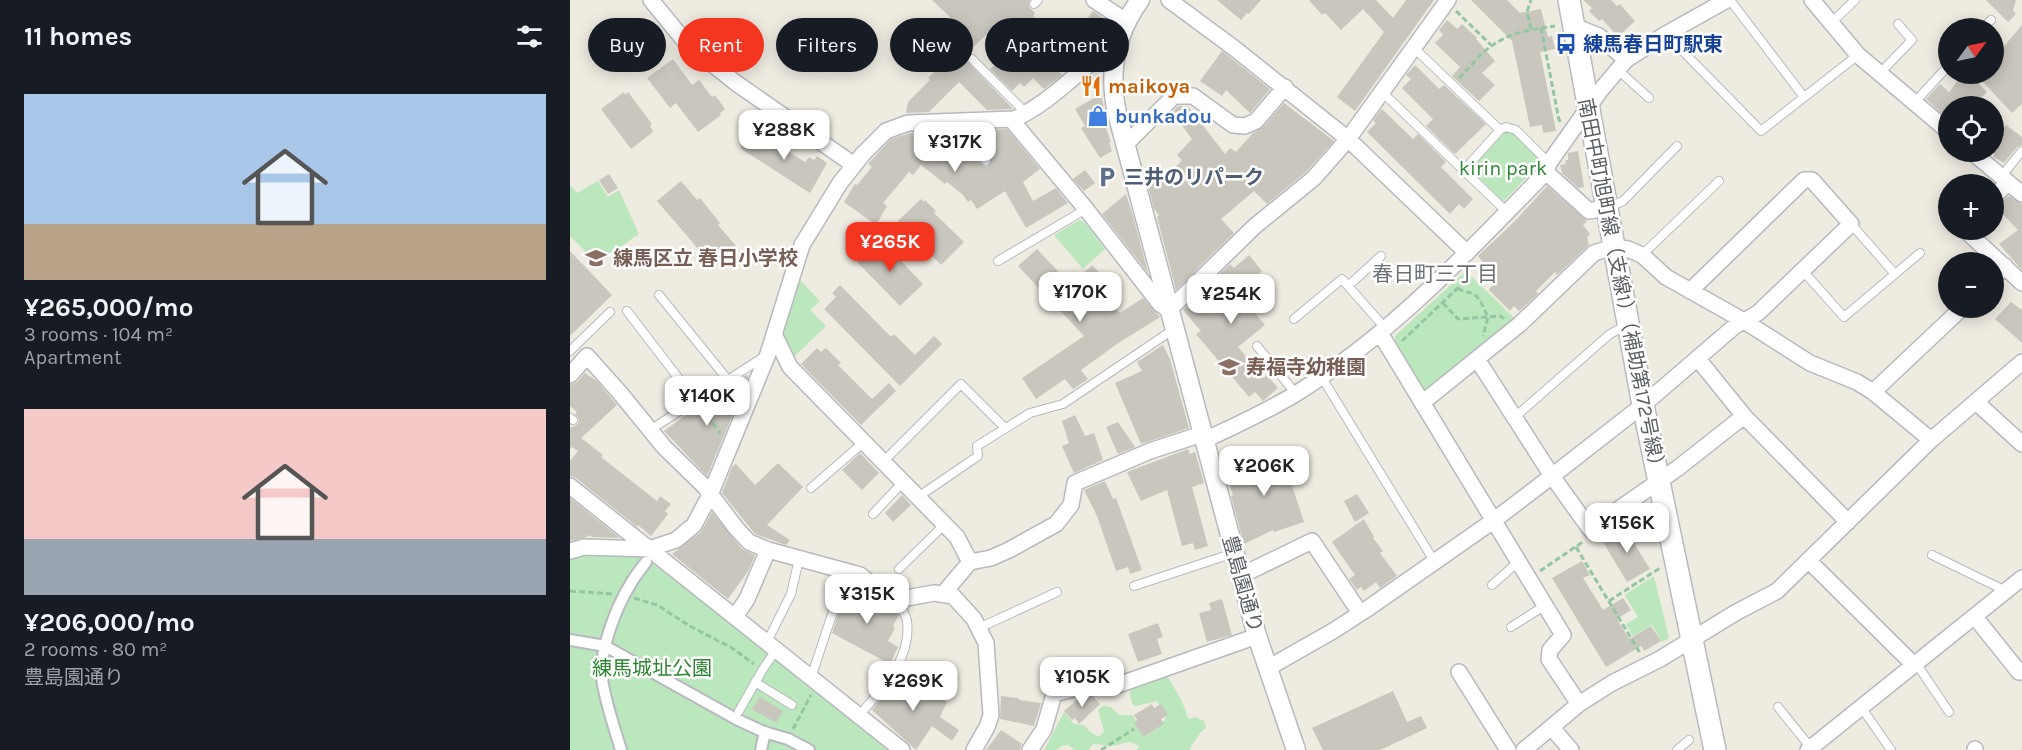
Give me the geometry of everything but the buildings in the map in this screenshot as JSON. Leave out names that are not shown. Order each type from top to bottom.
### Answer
[{"type":"main road","name":"南田中町旭町線（支線1）（補助第172号線）","points":[[1569,0],[1567,26],[1588,109],[1627,325],[1716,750]]},
{"type":"street","points":[[651,0],[687,44],[736,83],[854,165]]},
{"type":"street","points":[[1094,0],[1121,18]]},
{"type":"street","name":"豊島園通り","points":[[1128,18],[1140,0]]},
{"type":"street","points":[[1169,0],[1285,87],[1348,139],[1467,253]]},
{"type":"street","points":[[943,594],[970,562],[991,558],[1056,524],[1071,505],[1075,483],[1150,451],[1202,437],[1296,394],[1383,331],[1467,253],[1547,168],[1622,64],[1666,34],[1728,0]]},
{"type":"street","points":[[1812,0],[1858,55],[1938,122]]},
{"type":"street","points":[[1081,72],[1020,116],[1015,124],[1086,209],[1160,304],[1168,310],[1255,226],[1314,178],[1348,139],[1447,1]]},
{"type":"street","points":[[1567,26],[1599,36],[1622,64]]},
{"type":"street","name":"豊島園通り","points":[[1112,72],[1115,107],[1202,437],[1257,636],[1296,750]]},
{"type":"street","points":[[1125,145],[1174,96],[1192,96],[1233,125],[1245,126],[1257,121],[1285,87]]},
{"type":"street","points":[[621,750],[606,701],[602,675],[605,646],[624,596],[648,555],[676,540],[694,525],[710,495],[768,354],[802,245],[854,165],[886,131],[908,123],[1020,116]]},
{"type":"street","points":[[1984,162],[2022,194]]},
{"type":"street","points":[[1547,168],[1589,211],[1606,208]]},
{"type":"street","points":[[1268,669],[1360,613],[1552,476],[1643,405],[1735,326],[1758,313],[1851,224],[1812,180],[1804,180],[1690,291]]},
{"type":"street","points":[[1973,240],[1983,252]]},
{"type":"street","points":[[1422,403],[1520,324],[1594,253],[1613,247],[1628,249],[1642,255],[1666,277],[1744,321],[1810,363],[1857,382],[1874,392],[1931,440]]},
{"type":"street","points":[[2004,274],[2022,283]]},
{"type":"street","points":[[1874,392],[1952,318]]},
{"type":"street","points":[[1383,331],[1422,403],[1563,635],[1550,651],[1549,659],[1579,704]]},
{"type":"street","points":[[774,334],[790,367],[945,524],[957,537],[970,562]]},
{"type":"street","points":[[570,375],[587,356],[664,447],[705,487],[749,542],[768,550],[860,575],[884,594],[897,600],[934,593],[953,596],[980,628],[986,643],[991,716],[974,750]]},
{"type":"street","points":[[1698,358],[1744,416],[1848,522]]},
{"type":"street","points":[[1477,359],[1552,476],[1590,530],[1659,482],[1744,416]]},
{"type":"street","points":[[1524,750],[1579,704],[1612,683],[1660,659],[1777,591],[1931,440],[2022,362]]},
{"type":"street","points":[[1976,402],[2022,444]]},
{"type":"street","points":[[570,486],[648,555],[735,617],[772,646],[812,685],[859,716],[902,750]]},
{"type":"street","points":[[1240,576],[1312,542],[1360,613]]},
{"type":"street","points":[[570,551],[584,546],[648,555]]},
{"type":"street","points":[[735,617],[747,599],[768,550]]},
{"type":"street","points":[[1809,561],[1915,664]]},
{"type":"street","points":[[1810,749],[2022,579]]},
{"type":"street","points":[[1975,617],[2019,672],[2022,670]]},
{"type":"street","points":[[1030,750],[1044,729],[1054,694],[1084,686],[1118,685],[1257,636]]},
{"type":"street","points":[[570,640],[605,646],[735,718],[809,750]]},
{"type":"street","points":[[1459,672],[1508,750]]},
{"type":"street","points":[[1552,728],[1571,750]]},
{"type":"street","points":[[761,750],[765,732]]},
{"type":"lane","points":[[1728,0],[1804,97]]},
{"type":"lane","points":[[1831,23],[1855,0]]},
{"type":"lane","points":[[1880,74],[1912,40],[1898,24]]},
{"type":"lane","points":[[1666,34],[1761,131],[1858,55]]},
{"type":"lane","points":[[1413,47],[1500,130]]},
{"type":"lane","points":[[973,60],[1020,116]]},
{"type":"lane","points":[[1622,64],[1649,98]]},
{"type":"lane","points":[[1915,102],[1938,77]]},
{"type":"lane","points":[[1382,92],[1507,212]]},
{"type":"lane","points":[[951,122],[986,161]]},
{"type":"lane","points":[[1464,170],[1500,130],[1506,127],[1516,130],[1547,168]]},
{"type":"lane","points":[[1606,208],[1623,201],[1677,146]]},
{"type":"lane","points":[[2005,180],[2022,151]]},
{"type":"lane","points":[[1642,255],[1719,181]]},
{"type":"lane","points":[[998,261],[1086,209]]},
{"type":"lane","points":[[1851,224],[1895,274]]},
{"type":"lane","points":[[1803,271],[1844,317],[1920,253]]},
{"type":"lane","points":[[1348,286],[1381,256]]},
{"type":"lane","points":[[1294,319],[1342,279],[1383,331]]},
{"type":"lane","points":[[659,295],[728,380]]},
{"type":"lane","points":[[627,311],[696,401]]},
{"type":"lane","points":[[570,351],[610,312]]},
{"type":"lane","points":[[1515,417],[1610,334],[1627,325]]},
{"type":"lane","points":[[918,498],[978,456],[977,446],[1030,413],[1063,404],[1174,329]]},
{"type":"lane","points":[[1257,346],[1296,394]]},
{"type":"lane","points":[[650,430],[768,354]]},
{"type":"lane","points":[[1321,376],[1434,561]]},
{"type":"lane","points":[[884,462],[960,384],[1005,428]]},
{"type":"lane","points":[[811,488],[864,442]]},
{"type":"lane","points":[[873,514],[903,482]]},
{"type":"lane","points":[[899,569],[945,524]]},
{"type":"lane","points":[[1134,586],[1234,553]]},
{"type":"lane","points":[[1932,555],[2007,591]]},
{"type":"lane","points":[[739,711],[763,669],[791,594],[799,559]]},
{"type":"lane","points":[[1492,585],[1518,562]]},
{"type":"lane","points":[[812,685],[846,572]]},
{"type":"lane","points":[[980,628],[1057,592]]},
{"type":"lane","points":[[859,716],[894,674],[901,658],[907,620],[897,600]]},
{"type":"lane","points":[[1511,627],[1544,606]]},
{"type":"lane","points":[[1915,664],[1949,712]]},
{"type":"lane","points":[[755,682],[792,705]]},
{"type":"lane","points":[[1778,707],[1810,749]]},
{"type":"lane","points":[[1861,707],[1891,750]]},
{"type":"lane","points":[[1677,750],[1689,740]]},
{"type":"path","points":[[1531,0],[1527,12],[1531,29]]},
{"type":"path","points":[[1447,1],[1491,45]]},
{"type":"path","points":[[1452,86],[1491,45],[1531,29],[1567,26]]},
{"type":"path","points":[[1541,28],[1559,120],[1566,124]]},
{"type":"path","points":[[1402,341],[1461,285],[1461,280],[1457,275]]},
{"type":"path","points":[[1458,288],[1462,292],[1474,294],[1480,300],[1488,317],[1482,339]]},
{"type":"path","points":[[1443,303],[1458,319],[1501,316],[1509,324]]},
{"type":"path","points":[[696,401],[730,447]]},
{"type":"path","points":[[1534,574],[1591,537]]},
{"type":"path","points":[[1576,547],[1643,658]]},
{"type":"path","points":[[1609,601],[1662,567]]},
{"type":"path","points":[[570,591],[624,596],[657,605],[688,625],[732,648],[763,669]]},
{"type":"path","points":[[788,739],[812,685]]},
{"type":"path","points":[[1101,750],[1134,729]]},
{"type":"green space","name":"kirin park","points":[[1506,131],[1514,133],[1541,162],[1503,202],[1474,173],[1472,166]]},
{"type":"green space","points":[[598,181],[608,197],[619,190],[639,234],[597,263],[570,236],[570,185],[577,193]]},
{"type":"green space","points":[[1080,220],[1085,223],[1105,249],[1083,269],[1054,235]]},
{"type":"green space","points":[[1466,271],[1514,318],[1429,391],[1422,390],[1395,347],[1395,336]]},
{"type":"green space","points":[[799,279],[820,301],[810,310],[826,326],[792,359],[782,339]]},
{"type":"green space","name":"練馬城址公園","points":[[589,552],[641,554],[891,750],[570,750],[570,555]]},
{"type":"green space","points":[[1654,576],[1669,638],[1662,642],[1652,625],[1633,636],[1626,624],[1638,617],[1625,595]]},
{"type":"green space","points":[[1165,673],[1188,719],[1196,717],[1204,721],[1206,728],[1189,750],[1137,750],[1139,746],[1130,742],[1112,746],[1093,744],[1089,750],[1075,750],[1068,745],[1061,746],[1058,750],[1044,750],[1064,712],[1074,724],[1084,725],[1099,737],[1104,731],[1098,710],[1103,706],[1111,707],[1119,715],[1133,715],[1140,731],[1147,735],[1158,728],[1166,718],[1157,701],[1133,705],[1130,696],[1131,688]]},
{"type":"place","name":"練馬春日町駅東","points":[[1566,44]]},
{"type":"place","name":"maikoya","points":[[1091,86]]},
{"type":"place","name":"bunkadou","points":[[1098,116]]},
{"type":"place","name":"三井のリパーク","points":[[1107,177]]},
{"type":"place","name":"練馬区立 春日小学校","points":[[596,258]]},
{"type":"place","name":"寿福寺幼稚園","points":[[1229,367]]},
{"type":"district","name":"春日町三丁目","points":[[1435,274]]}]
